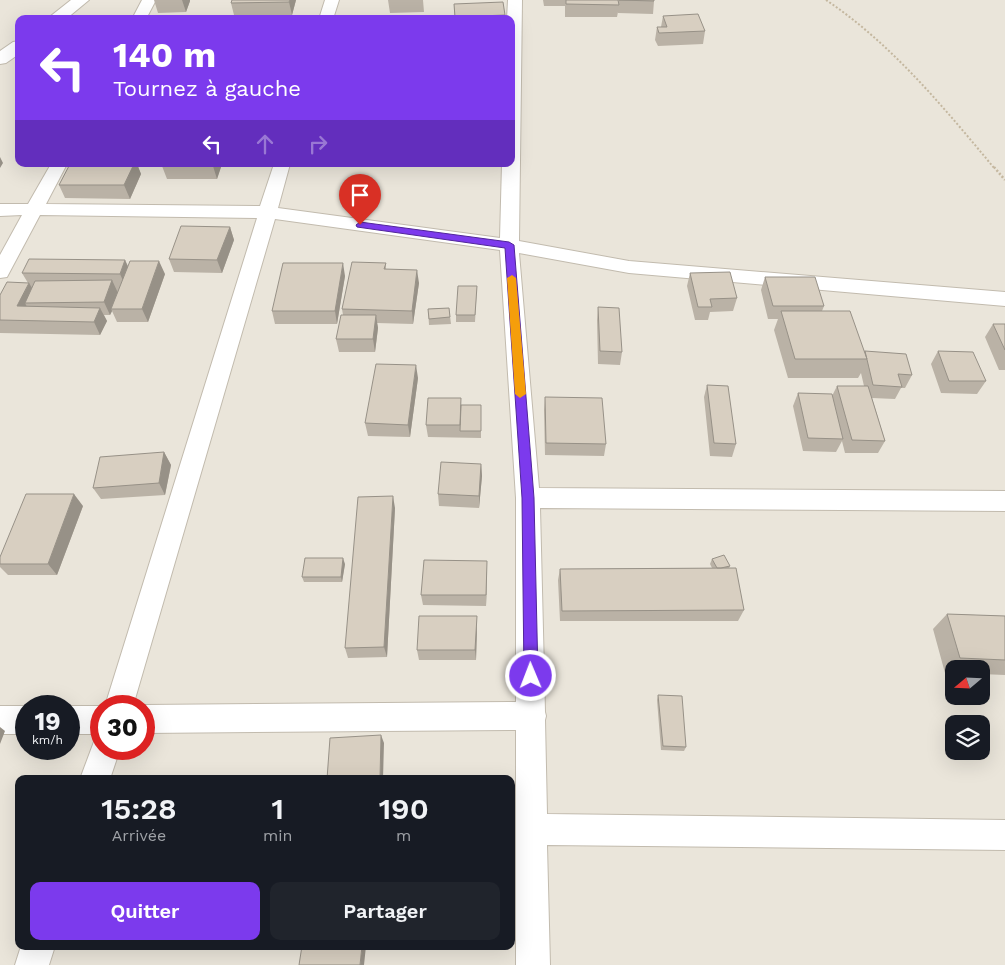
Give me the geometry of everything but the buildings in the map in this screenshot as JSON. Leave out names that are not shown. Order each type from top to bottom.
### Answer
[{"type":"street","points":[[61,15],[81,0]]},
{"type":"street","points":[[141,15],[149,0]]},
{"type":"street","points":[[327,15],[332,0]]},
{"type":"street","points":[[515,0],[515,15]]},
{"type":"street","points":[[0,59],[15,49]]},
{"type":"street","points":[[0,272],[57,167]]},
{"type":"street","points":[[122,695],[281,167]]},
{"type":"street","points":[[511,167],[509,245],[528,498],[532,716],[533,965]]},
{"type":"street","points":[[0,210],[267,212],[509,245],[629,268],[1005,299]]},
{"type":"street","points":[[528,498],[1005,501]]},
{"type":"street","points":[[155,719],[532,716]]},
{"type":"street","points":[[0,720],[15,720]]},
{"type":"street","points":[[96,775],[102,760]]},
{"type":"street","points":[[533,830],[1005,835]]},
{"type":"street","points":[[32,965],[37,950]]},
{"type":"path","points":[[826,0],[838,8],[891,54],[962,129],[1005,180]]},
{"type":"shaded area","points":[[0,0],[1005,0],[1005,965],[0,965]]},
{"type":"slow traffic","points":[[512,278],[520,394]]},
{"type":"route","points":[[360,225],[509,245],[528,498],[531,676]]}]
